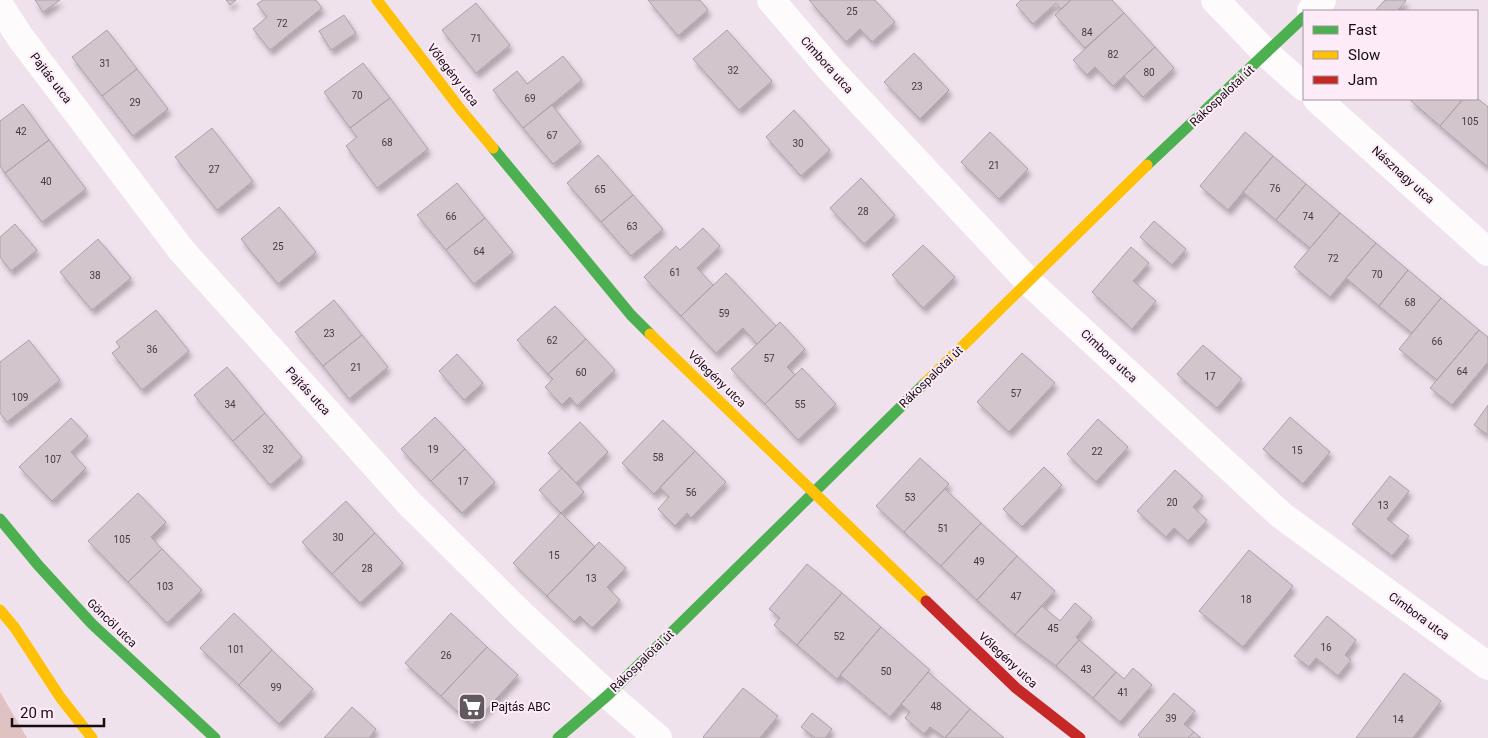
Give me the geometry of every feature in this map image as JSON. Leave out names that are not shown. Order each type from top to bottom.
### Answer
[{"type":"street","name":"Vőlegény utca","points":[[377,0],[461,110],[631,315],[1016,688],[1080,738]]},
{"type":"street","name":"Cimbora utca","points":[[770,0],[830,69],[1029,282],[1281,515],[1488,666]]},
{"type":"street","points":[[1215,0],[1267,54],[1303,86]]},
{"type":"street","points":[[1311,10],[1322,0]]},
{"type":"street","name":"Pajtás utca","points":[[0,6],[20,36],[182,251],[410,504],[522,615],[608,695],[658,738]]},
{"type":"street","name":"Rákospalotai út","points":[[558,738],[608,695],[1144,169],[1303,19]]},
{"type":"street","name":"Násznagy utca","points":[[1318,100],[1488,252]]},
{"type":"street","name":"Göncöl utca","points":[[0,519],[38,565],[92,624],[215,738]]},
{"type":"street","points":[[0,610],[15,628],[60,697],[92,738]]},
{"type":"shaded area","points":[[0,692],[27,738],[0,738]]},
{"type":"building","points":[[35,0],[60,0],[43,12]]},
{"type":"building","points":[[226,0],[236,0],[230,5]]},
{"type":"building","points":[[263,0],[316,0],[322,8],[270,50],[253,29],[267,17],[257,4]]},
{"type":"building","points":[[648,0],[700,0],[708,10],[678,36]]},
{"type":"building","points":[[809,0],[875,0],[895,22],[872,42],[860,29],[846,42]]},
{"type":"building","points":[[1021,0],[1071,0],[1061,9],[1056,3],[1033,24],[1016,5]]},
{"type":"building","points":[[1071,0],[1112,0],[1124,13],[1085,48],[1055,15]]},
{"type":"building","points":[[1385,0],[1406,1],[1398,10],[1376,10]]},
{"type":"building","points":[[476,3],[510,45],[476,73],[442,30]]},
{"type":"building","points":[[1124,13],[1155,47],[1113,86],[1095,67],[1087,75],[1073,60]]},
{"type":"building","points":[[344,15],[356,33],[331,50],[319,31]]},
{"type":"building","points":[[107,30],[137,69],[102,96],[72,57]]},
{"type":"building","points":[[727,30],[772,81],[739,110],[693,59]]},
{"type":"building","points":[[1155,47],[1174,68],[1143,97],[1124,76]]},
{"type":"building","points":[[914,53],[949,90],[920,119],[884,82]]},
{"type":"building","points":[[563,56],[582,80],[523,128],[493,90],[517,71],[527,84]]},
{"type":"building","points":[[363,63],[390,98],[350,128],[324,92]]},
{"type":"building","points":[[137,69],[168,109],[133,136],[102,96]]},
{"type":"building","points":[[390,98],[428,149],[377,188],[346,146],[357,137],[350,128]]},
{"type":"building","points":[[1478,99],[1488,107],[1488,167],[1440,126],[1462,100]]},
{"type":"building","points":[[1410,100],[1462,100],[1440,126]]},
{"type":"building","points":[[23,104],[49,140],[5,173],[0,166],[0,121]]},
{"type":"building","points":[[552,105],[581,142],[553,164],[523,128]]},
{"type":"building","points":[[794,110],[830,150],[801,176],[766,137]]},
{"type":"building","points":[[212,128],[253,181],[217,210],[175,157]]},
{"type":"building","points":[[990,132],[1028,169],[999,199],[961,162]]},
{"type":"building","points":[[1245,132],[1273,156],[1228,210],[1200,186]]},
{"type":"building","points":[[49,140],[86,189],[42,222],[5,173]]},
{"type":"building","points":[[598,155],[633,195],[601,222],[567,183]]},
{"type":"building","points":[[1273,156],[1306,184],[1276,220],[1243,192]]},
{"type":"building","points":[[861,178],[895,215],[864,244],[830,208]]},
{"type":"building","points":[[457,183],[485,218],[446,250],[417,215]]},
{"type":"building","points":[[1306,184],[1340,213],[1310,248],[1276,220]]},
{"type":"building","points":[[633,195],[663,229],[631,256],[601,222]]},
{"type":"building","points":[[279,207],[316,252],[278,284],[241,239]]},
{"type":"building","points":[[1340,213],[1376,243],[1330,297],[1294,267]]},
{"type":"building","points":[[485,218],[513,252],[474,284],[446,250]]},
{"type":"building","points":[[1154,221],[1186,249],[1172,265],[1140,237]]},
{"type":"building","points":[[15,224],[37,250],[11,271],[0,257],[0,237]]},
{"type":"building","points":[[703,228],[720,246],[697,268],[713,285],[681,316],[644,277],[676,246],[680,250]]},
{"type":"building","points":[[98,239],[131,278],[92,310],[60,272]]},
{"type":"building","points":[[1376,243],[1408,270],[1379,306],[1346,278]]},
{"type":"building","points":[[923,245],[955,277],[923,308],[892,275]]},
{"type":"building","points":[[1131,247],[1149,263],[1133,281],[1156,301],[1132,329],[1092,292]]},
{"type":"building","points":[[1408,270],[1441,298],[1412,333],[1379,306]]},
{"type":"building","points":[[726,273],[776,326],[757,344],[743,328],[716,353],[681,316]]},
{"type":"building","points":[[1441,298],[1479,330],[1437,380],[1399,349]]},
{"type":"building","points":[[334,300],[362,335],[323,366],[295,332]]},
{"type":"building","points":[[555,306],[586,339],[548,374],[517,340]]},
{"type":"building","points":[[156,310],[189,351],[142,390],[112,353],[120,347],[116,342]]},
{"type":"building","points":[[780,322],[805,349],[787,367],[795,375],[765,404],[731,369]]},
{"type":"building","points":[[1479,330],[1488,337],[1488,362],[1452,405],[1430,388]]},
{"type":"building","points":[[362,335],[388,367],[349,399],[323,366]]},
{"type":"building","points":[[586,339],[615,370],[577,406],[570,397],[562,405],[545,387],[553,379],[548,374]]},
{"type":"building","points":[[29,340],[60,380],[7,422],[0,413],[0,362]]},
{"type":"building","points":[[1203,345],[1242,379],[1217,408],[1177,374]]},
{"type":"building","points":[[1022,353],[1055,383],[1009,432],[977,402]]},
{"type":"building","points":[[457,354],[483,383],[464,400],[439,371]]},
{"type":"building","points":[[227,367],[265,413],[233,441],[194,395]]},
{"type":"building","points":[[802,368],[836,404],[798,440],[765,404]]},
{"type":"building","points":[[1488,405],[1488,435],[1474,425]]},
{"type":"building","points":[[265,413],[302,457],[270,485],[233,441]]},
{"type":"building","points":[[435,417],[465,449],[431,481],[401,449]]},
{"type":"building","points":[[1290,417],[1330,452],[1303,484],[1263,449]]},
{"type":"building","points":[[71,418],[88,436],[71,452],[86,468],[52,501],[19,467]]},
{"type":"building","points":[[1098,419],[1128,447],[1096,482],[1067,454]]},
{"type":"building","points":[[663,420],[695,451],[654,494],[622,463]]},
{"type":"building","points":[[580,422],[608,452],[576,483],[548,453]]},
{"type":"building","points":[[465,449],[495,482],[462,513],[431,481]]},
{"type":"building","points":[[695,451],[726,482],[691,518],[687,513],[675,526],[658,509],[669,497],[660,487]]},
{"type":"building","points":[[920,458],[949,484],[904,532],[876,506]]},
{"type":"building","points":[[1044,467],[1062,485],[1022,527],[1003,509]]},
{"type":"building","points":[[562,468],[584,492],[561,513],[539,490]]},
{"type":"building","points":[[1175,470],[1203,496],[1193,507],[1207,520],[1188,541],[1174,528],[1166,537],[1137,511]]},
{"type":"building","points":[[1390,476],[1409,491],[1387,519],[1409,536],[1392,556],[1352,524]]},
{"type":"building","points":[[945,489],[981,523],[941,566],[904,532]]},
{"type":"building","points":[[138,493],[166,522],[151,537],[162,549],[128,582],[88,541]]},
{"type":"building","points":[[346,501],[375,533],[332,574],[302,542]]},
{"type":"building","points":[[561,513],[595,547],[547,596],[513,563]]},
{"type":"building","points":[[981,523],[1017,556],[977,600],[941,566]]},
{"type":"building","points":[[375,533],[403,563],[360,603],[332,574]]},
{"type":"building","points":[[599,542],[626,568],[607,587],[620,600],[592,628],[580,616],[574,622],[547,596]]},
{"type":"building","points":[[162,549],[202,590],[167,623],[128,582]]},
{"type":"building","points":[[1249,550],[1293,586],[1243,647],[1199,611]]},
{"type":"building","points":[[1017,556],[1055,591],[1015,635],[977,600]]},
{"type":"building","points":[[807,564],[842,593],[797,645],[774,625],[780,618],[769,609]]},
{"type":"building","points":[[842,593],[881,627],[837,679],[797,645]]},
{"type":"building","points":[[1075,603],[1092,618],[1076,637],[1079,640],[1056,666],[1015,635],[1042,606],[1060,621]]},
{"type":"building","points":[[234,613],[272,650],[239,685],[200,648]]},
{"type":"building","points":[[451,613],[487,647],[441,696],[405,663]]},
{"type":"building","points":[[1327,616],[1356,640],[1345,655],[1351,660],[1338,676],[1316,658],[1309,667],[1294,656]]},
{"type":"building","points":[[881,627],[930,670],[890,717],[840,675]]},
{"type":"building","points":[[1079,640],[1116,672],[1093,698],[1056,666]]},
{"type":"building","points":[[487,647],[518,675],[472,725],[441,696]]},
{"type":"building","points":[[272,650],[313,689],[279,724],[239,685]]},
{"type":"building","points":[[1133,668],[1152,685],[1120,722],[1093,698],[1116,672],[1124,679]]},
{"type":"building","points":[[928,672],[970,709],[945,738],[930,727],[924,734],[905,718],[910,712],[901,704]]},
{"type":"building","points":[[1404,673],[1441,701],[1413,738],[1356,738]]},
{"type":"building","points":[[743,688],[778,716],[760,738],[704,738],[703,737]]},
{"type":"building","points":[[1174,693],[1195,711],[1184,724],[1194,732],[1188,738],[1141,738],[1138,735]]},
{"type":"building","points":[[352,707],[376,729],[369,738],[324,738]]},
{"type":"building","points":[[970,709],[1004,738],[945,738]]},
{"type":"building","points":[[812,713],[832,729],[825,738],[815,738],[801,727]]},
{"type":"building","points":[[1194,732],[1201,738],[1188,738]]},
{"type":"traffic: fast","points":[[1147,165],[1303,18]]},
{"type":"traffic: fast","points":[[493,148],[631,315],[650,334]]},
{"type":"traffic: fast","points":[[558,738],[608,695],[926,382]]},
{"type":"traffic: fast","points":[[0,519],[38,565],[92,624],[215,738]]},
{"type":"traffic: slow","points":[[377,0],[461,110],[493,148]]},
{"type":"traffic: slow","points":[[926,382],[1147,165]]},
{"type":"traffic: slow","points":[[650,334],[926,601]]},
{"type":"traffic: slow","points":[[0,610],[15,628],[60,697],[92,738]]},
{"type":"traffic: jam","points":[[926,601],[1016,688],[1080,738]]},
{"type":"place","name":"Pajtás ABC","points":[[472,707]]}]
